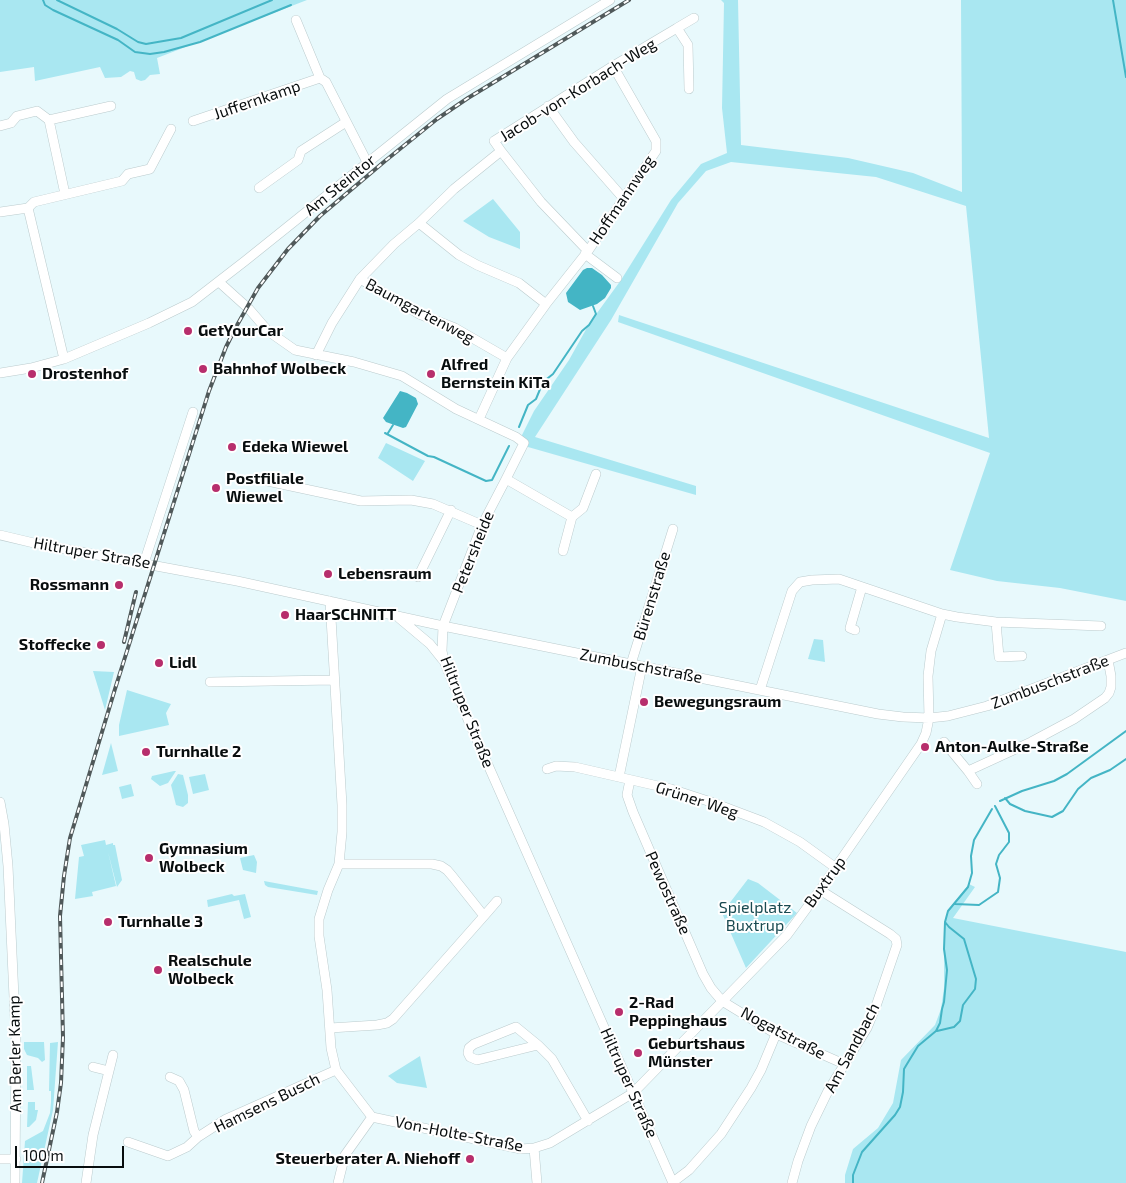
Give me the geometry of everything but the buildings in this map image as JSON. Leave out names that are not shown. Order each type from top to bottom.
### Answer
[{"type":"street","name":"Am Steintor","points":[[0,373],[30,368],[64,359],[149,323],[192,302],[447,99],[610,0]]},
{"type":"street","name":"Jacob-von-Korbach-Weg","points":[[316,355],[332,323],[360,279],[394,244],[454,189],[501,151],[494,142],[548,106],[694,18]]},
{"type":"street","name":"Juffernkamp","points":[[296,20],[320,78],[326,82],[367,162]]},
{"type":"street","points":[[677,28],[688,45],[689,89]]},
{"type":"street","name":"Hoffmannweg","points":[[479,419],[507,358],[624,199],[656,150],[656,141],[613,66]]},
{"type":"street","name":"Juffernkamp","points":[[194,121],[320,78]]},
{"type":"street","points":[[49,120],[111,106]]},
{"type":"street","points":[[548,106],[574,142],[624,199]]},
{"type":"street","points":[[0,126],[11,124],[17,116],[38,111],[49,120],[65,194]]},
{"type":"street","points":[[259,188],[298,160],[301,151],[346,122]]},
{"type":"street","points":[[0,212],[28,208],[34,202],[122,181],[128,174],[150,169],[171,129]]},
{"type":"street","points":[[501,151],[541,202],[586,252]]},
{"type":"street","points":[[28,208],[64,359]]},
{"type":"street","points":[[419,223],[459,255],[519,283],[546,304]]},
{"type":"street","name":"Hoffmannweg","points":[[586,252],[617,278]]},
{"type":"street","name":"Baumgartenweg","points":[[360,279],[420,314],[455,328],[507,358]]},
{"type":"street","points":[[219,282],[249,309],[268,331],[295,350],[362,364],[402,376],[456,409],[479,419]]},
{"type":"street","points":[[144,563],[193,412]]},
{"type":"street","name":"Petersheide","points":[[443,626],[482,525],[524,443],[516,437],[479,419]]},
{"type":"street","points":[[563,551],[572,517],[583,508],[596,474]]},
{"type":"street","points":[[258,479],[361,501],[411,500],[433,504],[482,525]]},
{"type":"street","points":[[506,479],[572,517]]},
{"type":"street","points":[[418,577],[450,510]]},
{"type":"street","name":"Bürenstraße","points":[[631,664],[673,529]]},
{"type":"street","name":"Hiltruper Straße","points":[[0,535],[330,601],[443,626],[442,652],[444,661],[673,1183]]},
{"type":"street","points":[[760,690],[792,591],[800,582],[839,579],[942,614],[996,622],[1067,628],[1101,626]]},
{"type":"street","points":[[855,630],[850,628],[862,587]]},
{"type":"street","name":"Von-Holte-Straße","points":[[330,601],[342,832],[339,864],[319,919],[320,950],[326,982],[331,1048],[336,1070],[372,1117],[515,1149],[534,1148],[550,1143],[633,1093]]},
{"type":"street","points":[[929,718],[928,676],[930,660],[942,614]]},
{"type":"street","points":[[395,615],[430,644],[444,661]]},
{"type":"street","points":[[996,622],[999,657],[1022,656]]},
{"type":"street","name":"Zumbuschstraße","points":[[443,626],[903,718],[929,718],[965,712],[986,706],[1126,652]]},
{"type":"street","points":[[968,771],[1031,742],[1074,719],[1105,698],[1111,687],[1108,660]]},
{"type":"street","points":[[619,777],[642,666]]},
{"type":"street","points":[[210,682],[334,680]]},
{"type":"street","name":"Buxtrup","points":[[633,1093],[786,935],[836,868],[921,744],[926,734],[929,718]]},
{"type":"street","points":[[944,742],[978,784]]},
{"type":"street","name":"Grüner Weg","points":[[547,769],[556,766],[566,766],[671,789],[703,799],[764,822],[800,842],[836,868]]},
{"type":"street","name":"Pewostraße","points":[[630,780],[627,795],[633,812],[703,974],[711,988],[722,1001]]},
{"type":"street","name":"Am Berler Kamp","points":[[0,802],[5,832],[4,890],[16,1041],[15,1183]]},
{"type":"street","points":[[339,864],[432,864],[440,866],[447,870],[484,916]]},
{"type":"street","name":"Am Sandbach","points":[[792,1183],[811,1126],[844,1064],[867,1028],[897,945],[896,939],[890,934],[820,890]]},
{"type":"street","points":[[330,1028],[377,1025],[393,1019],[497,901]]},
{"type":"street","name":"Nogatstraße","points":[[722,1001],[776,1034],[844,1064]]},
{"type":"street","points":[[538,1045],[478,1060],[470,1057],[468,1053],[469,1048],[474,1044],[516,1027],[538,1045],[553,1060],[588,1121]]},
{"type":"street","points":[[673,1183],[689,1170],[721,1134],[761,1070],[776,1034]]},
{"type":"street","points":[[86,1183],[93,1135],[113,1055]]},
{"type":"street","points":[[93,1067],[109,1071]]},
{"type":"street","name":"Hamsens Busch","points":[[128,1142],[168,1156],[187,1147],[198,1137],[226,1119],[336,1070]]},
{"type":"street","name":"Hamsens Busch","points":[[170,1077],[179,1081],[184,1090],[194,1131],[198,1137]]},
{"type":"street","points":[[338,1183],[345,1155],[372,1117]]},
{"type":"street","points":[[534,1148],[536,1183]]},
{"type":"street","points":[[0,1159],[16,1159]]},
{"type":"green space","points":[[0,0],[307,0],[157,58],[160,74],[150,75],[145,80],[136,79],[134,72],[130,71],[121,77],[105,78],[100,67],[35,81],[34,67],[0,72]]},
{"type":"green space","points":[[721,0],[738,0],[741,145],[848,158],[913,173],[962,192],[961,0],[1126,0],[1126,601],[1060,588],[997,581],[950,570],[990,453],[618,322],[619,315],[989,438],[966,206],[876,177],[731,162],[706,171],[678,203],[611,320],[535,437],[696,486],[696,495],[528,447],[520,439],[534,411],[569,360],[589,324],[621,280],[671,200],[701,164],[727,153],[722,108],[724,3]]},
{"type":"green space","points":[[493,199],[520,232],[520,249],[489,237],[463,221]]},
{"type":"green space","points":[[386,443],[425,461],[413,481],[378,458]]},
{"type":"green space","points":[[814,639],[823,640],[825,662],[808,659]]},
{"type":"green space","points":[[93,671],[114,672],[105,710]]},
{"type":"green space","points":[[127,690],[171,704],[166,713],[169,725],[119,736],[119,725]]},
{"type":"green space","points":[[111,743],[118,771],[102,775]]},
{"type":"green space","points":[[176,771],[168,783],[160,786],[151,779],[152,776]]},
{"type":"green space","points":[[178,774],[183,775],[188,795],[188,803],[183,807],[176,805],[171,785]]},
{"type":"green space","points":[[205,774],[209,790],[193,794],[189,777]]},
{"type":"green space","points":[[131,784],[134,796],[122,799],[119,787]]},
{"type":"green space","points":[[105,840],[106,845],[113,843],[115,845],[122,880],[117,887],[108,852],[116,886],[92,892],[93,896],[75,899],[79,857],[84,856],[81,845]]},
{"type":"green space","points":[[254,855],[257,862],[256,873],[243,870],[240,858]]},
{"type":"green space","name":"Spielplatz Buxtrup","points":[[748,879],[758,883],[797,913],[746,968],[722,913]]},
{"type":"green space","points":[[264,881],[318,891],[317,895],[268,887]]},
{"type":"green space","points":[[969,884],[975,887],[953,918],[1126,952],[1126,1183],[845,1183],[845,1175],[853,1149],[878,1128],[893,1103],[901,1060],[935,1025],[941,1009],[944,988],[945,923],[948,910]]},
{"type":"green space","points":[[232,894],[234,896],[245,894],[251,917],[244,919],[239,900],[208,907],[207,900]]},
{"type":"green space","points":[[24,1042],[44,1042],[45,1060],[42,1062],[38,1058],[27,1055],[24,1049]]},
{"type":"green space","points":[[58,1042],[53,1110],[37,1183],[22,1183],[25,1141],[43,1131],[50,1113],[50,1043]]},
{"type":"green space","points":[[420,1056],[427,1088],[397,1083],[388,1076]]},
{"type":"green space","points":[[27,1066],[31,1066],[34,1090],[27,1090]]},
{"type":"green space","points":[[28,1102],[35,1102],[35,1110],[38,1110],[36,1120],[27,1127]]},
{"type":"shaded area","points":[[592,268],[602,275],[611,285],[611,288],[605,298],[597,304],[580,310],[568,302],[566,293],[583,270]]},
{"type":"shaded area","points":[[400,391],[416,398],[418,404],[406,427],[403,428],[386,422],[383,418]]},
{"type":"waterway","points":[[43,0],[45,5],[53,10],[118,40],[135,52],[150,54],[200,42],[291,5]]},
{"type":"waterway","points":[[57,0],[117,29],[138,42],[146,44],[181,38],[272,0]]},
{"type":"waterway","points":[[1113,0],[1126,77]]},
{"type":"waterway","points":[[519,427],[528,405],[536,399],[543,382],[553,374],[596,314],[593,306]]},
{"type":"waterway","points":[[388,433],[393,425]]},
{"type":"waterway","points":[[385,433],[428,456],[486,481],[492,480],[509,446]]},
{"type":"waterway","points":[[1000,801],[1022,791],[1054,781],[1067,774],[1126,731]]},
{"type":"waterway","points":[[1005,798],[1010,804],[1025,811],[1052,817],[1063,811],[1078,789],[1091,778],[1110,770],[1126,759]]},
{"type":"waterway","points":[[955,904],[979,905],[998,892],[1000,878],[996,864],[999,855],[1009,842],[1009,833],[995,806]]},
{"type":"waterway","points":[[853,1183],[853,1175],[862,1152],[900,1107],[904,1069],[918,1046],[936,1031],[940,1023],[947,970],[944,949],[945,922],[948,911],[968,887],[972,873],[971,856],[974,840],[992,809]]},
{"type":"waterway","points":[[937,1031],[954,1027],[960,1021],[963,1005],[975,989],[976,979],[964,939],[945,922]]},
{"type":"railway","points":[[42,1183],[61,1083],[63,1037],[60,916],[70,838],[209,391],[226,347],[258,288],[288,249],[320,216],[437,119],[468,98],[629,0]]},
{"type":"railway","points":[[124,642],[136,592]]},
{"type":"place","name":"GetYourCar","points":[[188,331]]},
{"type":"place","name":"Bahnhof Wolbeck","points":[[203,369]]},
{"type":"place","name":"Drostenhof","points":[[32,374]]},
{"type":"place","name":"Alfred Bernstein KiTa","points":[[431,374]]},
{"type":"place","name":"Edeka Wiewel","points":[[232,447]]},
{"type":"place","name":"Postfiliale Wiewel","points":[[216,488]]},
{"type":"place","name":"Lebensraum","points":[[328,574]]},
{"type":"place","name":"Rossmann","points":[[119,585]]},
{"type":"place","name":"HaarSCHNITT","points":[[285,615]]},
{"type":"place","name":"Stoffecke","points":[[101,645]]},
{"type":"place","name":"Lidl","points":[[159,663]]},
{"type":"place","name":"Bewegungsraum","points":[[644,702]]},
{"type":"place","name":"Anton-Aulke-Straße","points":[[925,747]]},
{"type":"place","name":"Turnhalle 2","points":[[146,752]]},
{"type":"place","name":"Gymnasium Wolbeck","points":[[149,858]]},
{"type":"place","name":"Turnhalle 3","points":[[108,922]]},
{"type":"place","name":"Realschule Wolbeck","points":[[158,970]]},
{"type":"place","name":"2-Rad Peppinghaus","points":[[619,1012]]},
{"type":"place","name":"Geburtshaus Münster","points":[[638,1053]]},
{"type":"place","name":"Steuerberater A. Niehoff","points":[[470,1159]]}]
